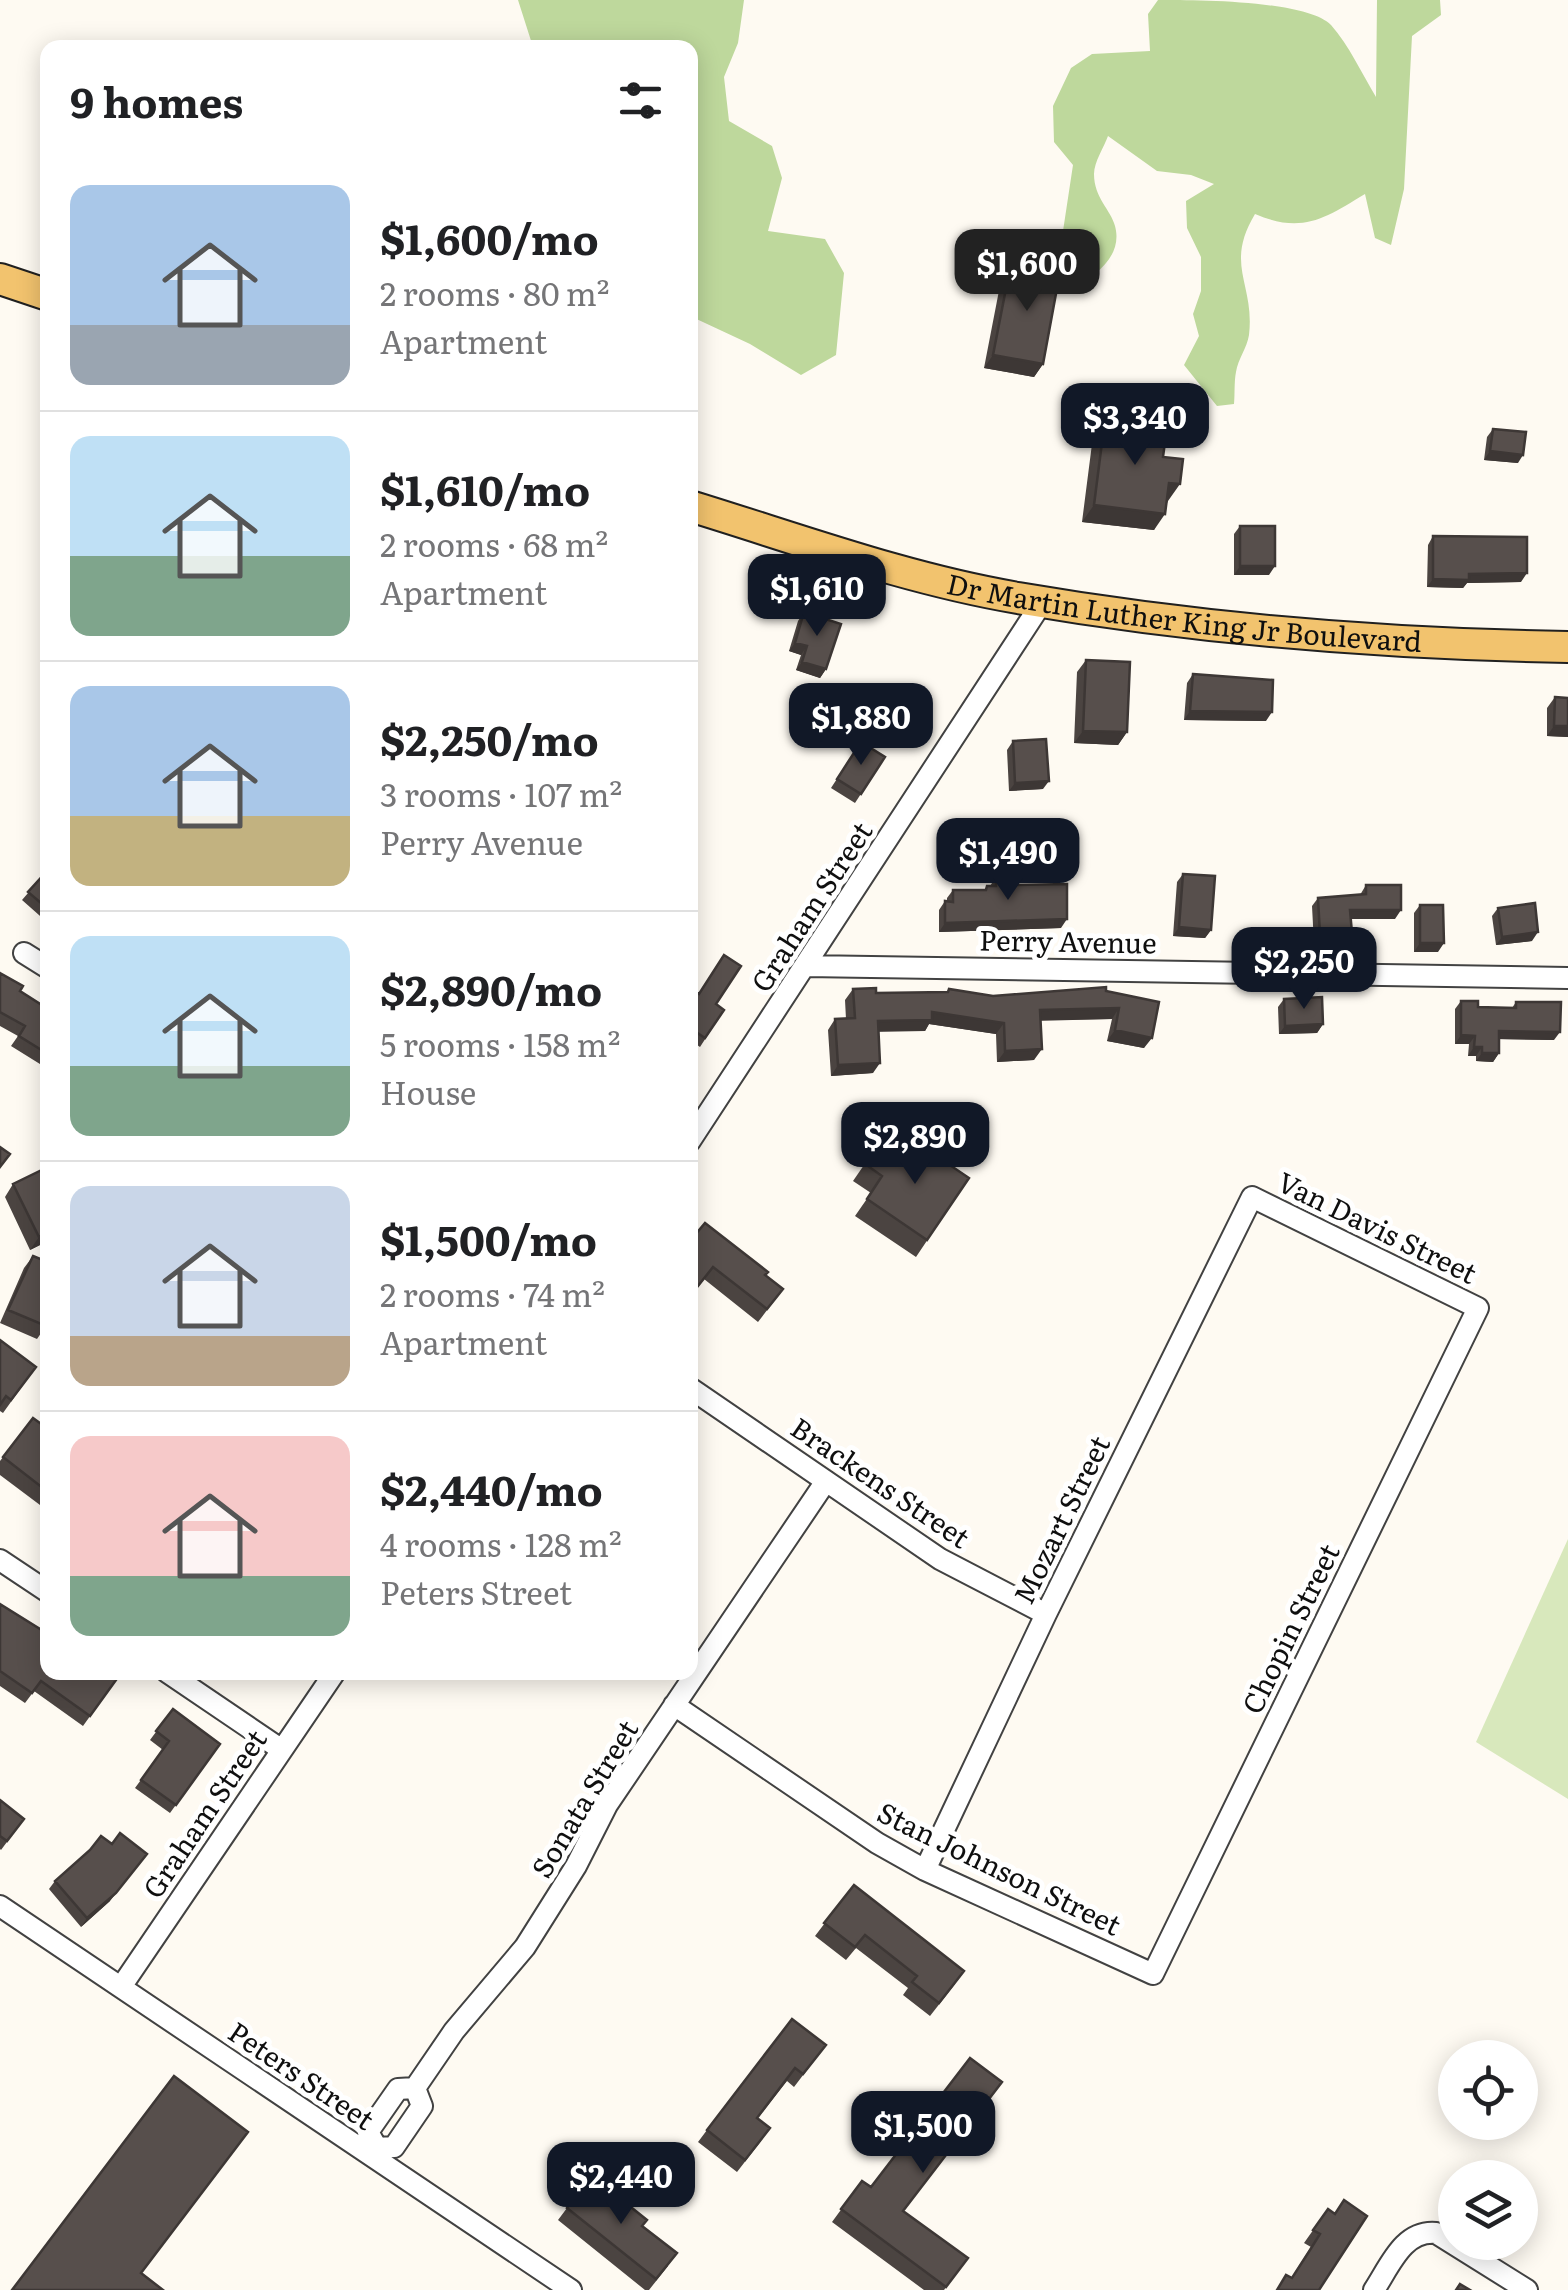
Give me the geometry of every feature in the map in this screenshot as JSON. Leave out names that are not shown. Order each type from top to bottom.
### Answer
[{"type":"main road","points":[[0,279],[40,292]]},
{"type":"main road","name":"Dr Martin Luther King Jr Boulevard","points":[[698,508],[902,572],[1043,601],[1238,627],[1493,646],[1568,647]]},
{"type":"street","name":"Graham Street","points":[[698,1130],[1043,601]]},
{"type":"street","points":[[24,953],[40,963]]},
{"type":"street","name":"Perry Avenue","points":[[806,966],[1568,978]]},
{"type":"street","name":"Van Davis Street","points":[[1252,1197],[1478,1308]]},
{"type":"street","name":"Mozart Street","points":[[925,1870],[1046,1614],[1252,1197]]},
{"type":"street","name":"Chopin Street","points":[[1153,1974],[1478,1308]]},
{"type":"street","name":"Brackens Street","points":[[698,1393],[953,1567],[1046,1614]]},
{"type":"street","name":"Sonata Street","points":[[698,1670],[826,1480]]},
{"type":"street","points":[[0,1560],[40,1587]]},
{"type":"street","points":[[179,1680],[282,1750]]},
{"type":"street","name":"Graham Street","points":[[121,1987],[330,1680]]},
{"type":"street","name":"Sonata Street","points":[[415,2088],[422,2106],[394,2147],[373,2152],[368,2132],[398,2090],[415,2088],[454,2030],[525,1948],[570,1876],[607,1805],[691,1680]]},
{"type":"street","name":"Stan Johnson Street","points":[[674,1706],[876,1843],[925,1870],[1153,1974]]},
{"type":"street","name":"Peters Street","points":[[0,1906],[373,2152],[571,2290]]},
{"type":"street","points":[[1374,2290],[1406,2242],[1426,2232],[1436,2233],[1527,2290]]},
{"type":"green space","points":[[518,0],[744,0],[738,43],[724,77],[729,121],[772,146],[782,178],[768,231],[825,239],[844,273],[836,355],[801,375],[750,344],[698,320],[698,40],[531,40]]},
{"type":"green space","points":[[1158,0],[1249,3],[1318,17],[1338,33],[1376,97],[1377,0],[1440,0],[1441,15],[1412,36],[1404,189],[1391,245],[1375,238],[1365,194],[1312,221],[1286,223],[1255,214],[1242,248],[1250,317],[1249,335],[1236,372],[1234,404],[1217,406],[1184,365],[1199,336],[1193,314],[1201,291],[1201,257],[1187,228],[1186,201],[1214,184],[1191,175],[1157,171],[1108,136],[1094,174],[1097,190],[1115,226],[1112,255],[1099,270],[1073,286],[1047,269],[1042,257],[1063,231],[1073,165],[1054,142],[1053,106],[1071,68],[1092,54],[1150,51],[1148,14]]},
{"type":"green space","points":[[1568,1539],[1568,1799],[1476,1742]]},
{"type":"building","points":[[1011,263],[1060,272],[1043,364],[993,355]]},
{"type":"building","points":[[1105,419],[1167,427],[1163,457],[1183,459],[1180,484],[1169,483],[1165,514],[1094,505]]},
{"type":"building","points":[[1493,429],[1526,432],[1523,455],[1490,451]]},
{"type":"building","points":[[1240,526],[1275,526],[1275,566],[1240,566]]},
{"type":"building","points":[[1433,536],[1527,537],[1527,573],[1469,574],[1469,580],[1433,579]]},
{"type":"building","points":[[804,612],[841,624],[826,669],[802,662],[807,646],[795,643]]},
{"type":"building","points":[[1086,660],[1130,662],[1127,732],[1083,731]]},
{"type":"building","points":[[1193,674],[1273,680],[1272,712],[1190,711]]},
{"type":"building","points":[[1555,697],[1568,698],[1568,726],[1554,726]]},
{"type":"building","points":[[1046,739],[1049,781],[1015,783],[1013,741]]},
{"type":"building","points":[[861,742],[885,757],[861,794],[837,779]]},
{"type":"building","points":[[1183,874],[1215,876],[1211,930],[1179,927]]},
{"type":"building","points":[[996,877],[1015,877],[1015,885],[1067,884],[1067,919],[945,923],[945,901],[953,902],[953,890],[986,890],[987,886],[996,886]]},
{"type":"building","points":[[40,879],[40,902],[28,892]]},
{"type":"building","points":[[1366,885],[1401,885],[1401,910],[1350,910],[1352,933],[1320,935],[1318,898],[1366,894]]},
{"type":"building","points":[[1535,903],[1538,932],[1502,937],[1498,908]]},
{"type":"building","points":[[1420,905],[1443,905],[1444,943],[1420,943]]},
{"type":"building","points":[[724,955],[741,966],[716,1004],[724,1010],[705,1038],[698,1033],[699,994]]},
{"type":"building","points":[[0,973],[23,986],[20,991],[40,1004],[40,1049],[19,1036],[25,1026],[0,1012]]},
{"type":"building","points":[[1106,987],[1106,991],[1159,1002],[1152,1038],[1115,1030],[1119,1008],[1040,1010],[1042,1049],[1005,1051],[1004,1023],[932,1012],[932,1020],[878,1021],[880,1063],[838,1065],[835,1019],[855,1018],[853,989],[876,988],[876,993],[949,989],[993,996]]},
{"type":"building","points":[[1322,997],[1323,1024],[1285,1026],[1284,999]]},
{"type":"building","points":[[1461,1001],[1478,1001],[1478,1007],[1516,1008],[1516,1002],[1561,1002],[1560,1032],[1499,1031],[1499,1053],[1482,1053],[1482,1047],[1474,1047],[1475,1036],[1461,1035]]},
{"type":"building","points":[[910,1138],[969,1178],[927,1240],[867,1199],[882,1176],[865,1164],[875,1149],[894,1161]]},
{"type":"building","points":[[0,1147],[10,1154],[0,1167]]},
{"type":"building","points":[[40,1171],[40,1237],[39,1237],[13,1184]]},
{"type":"building","points":[[705,1223],[768,1272],[765,1275],[783,1289],[767,1309],[713,1267],[698,1286],[698,1231]]},
{"type":"building","points":[[33,1256],[40,1259],[40,1323],[8,1310]]},
{"type":"building","points":[[0,1340],[36,1367],[11,1400],[6,1396],[0,1405]]},
{"type":"building","points":[[33,1418],[40,1423],[40,1486],[3,1457]]},
{"type":"building","points":[[0,1604],[40,1629],[40,1680],[116,1680],[90,1716],[41,1681],[32,1693],[0,1671]]},
{"type":"building","points":[[173,1709],[220,1744],[176,1805],[141,1780],[169,1741],[156,1731]]},
{"type":"building","points":[[0,1800],[24,1819],[7,1841],[0,1836]]},
{"type":"building","points":[[120,1833],[147,1854],[116,1893],[87,1918],[55,1881],[101,1836],[112,1844]]},
{"type":"building","points":[[854,1885],[964,1971],[939,2003],[912,1982],[917,1976],[865,1935],[855,1947],[824,1923]]},
{"type":"building","points":[[792,2019],[826,2045],[803,2074],[795,2068],[757,2118],[770,2128],[745,2160],[707,2130]]},
{"type":"building","points":[[970,2058],[1002,2082],[903,2211],[968,2258],[946,2287],[841,2209],[862,2181],[871,2187]]},
{"type":"building","points":[[174,2076],[248,2132],[141,2273],[163,2290],[12,2290]]},
{"type":"building","points":[[592,2176],[647,2220],[642,2226],[677,2253],[656,2279],[567,2208]]},
{"type":"building","points":[[1344,2200],[1367,2216],[1319,2290],[1277,2290],[1286,2275],[1292,2278],[1310,2250],[1320,2234],[1313,2230],[1328,2209],[1335,2214]]}]
